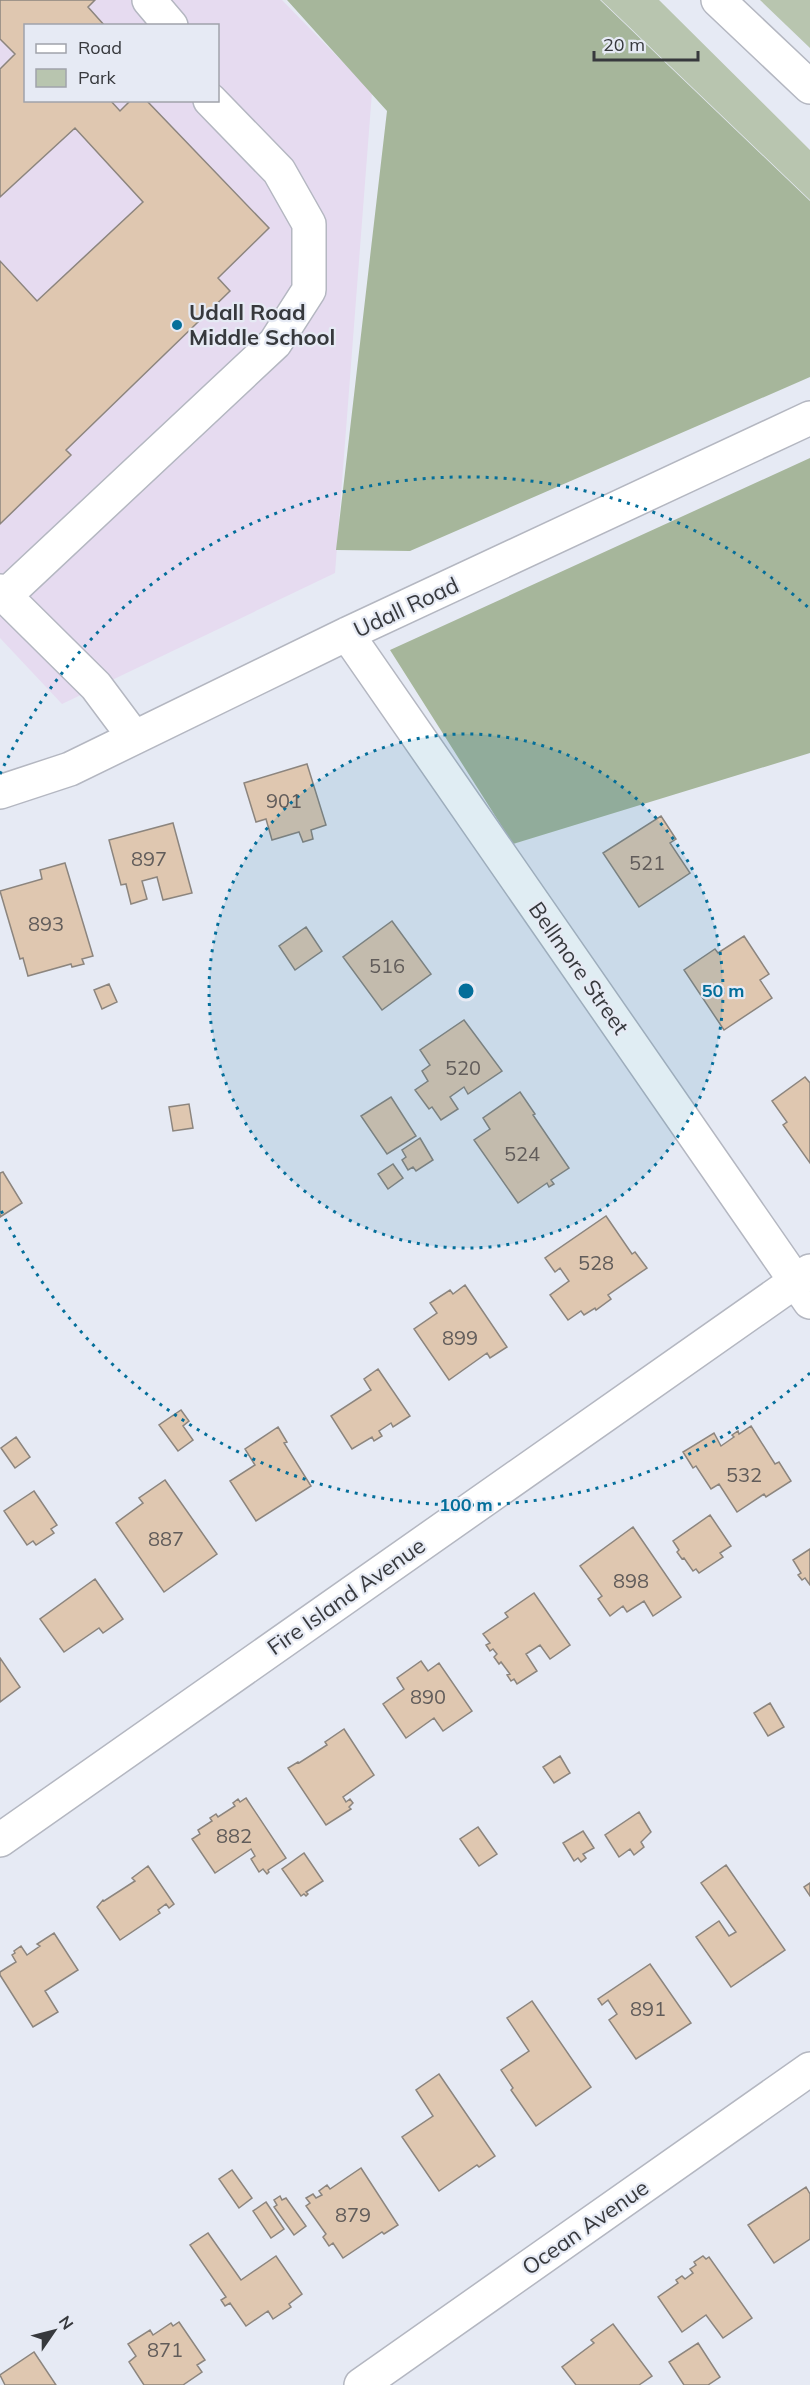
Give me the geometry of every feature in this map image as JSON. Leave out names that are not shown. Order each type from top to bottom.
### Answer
[{"type":"main road","points":[[149,0],[169,24]]},
{"type":"main road","points":[[718,0],[810,87]]},
{"type":"main road","points":[[134,737],[96,686],[3,594],[275,343],[309,290],[309,224],[279,171],[212,102]]},
{"type":"main road","name":"Udall Road","points":[[0,792],[70,769],[347,634],[810,418]]},
{"type":"main road","name":"Bellmore Street","points":[[347,634],[805,1285]]},
{"type":"main road","name":"Fire Island Avenue","points":[[0,1840],[805,1285]]},
{"type":"main road","name":"Ocean Avenue","points":[[361,2385],[810,2069]]},
{"type":"shaded area","name":"Udall Road Middle School","points":[[0,0],[282,0],[372,92],[335,573],[62,704],[0,638]]},
{"type":"green space","points":[[287,0],[600,0],[810,201],[810,377],[410,551],[336,550],[387,111]]},
{"type":"green space","points":[[601,0],[659,0],[810,150],[810,200]]},
{"type":"green space","points":[[760,0],[810,0],[810,48]]},
{"type":"green space","points":[[810,458],[810,753],[513,844],[390,650]]},
{"type":"building","points":[[0,0],[95,0],[88,7],[103,24],[24,24],[24,102],[112,102],[120,111],[129,102],[148,102],[269,228],[218,278],[230,291],[66,450],[71,455],[0,524],[0,261],[37,301],[143,202],[75,128],[0,197],[0,69],[15,54],[0,39]]},
{"type":"building","points":[[307,764],[326,825],[311,830],[313,839],[303,842],[299,832],[272,840],[266,819],[256,822],[244,783]]},
{"type":"building","points":[[661,816],[676,839],[670,843],[690,873],[639,907],[603,853]]},
{"type":"building","points":[[173,823],[192,893],[163,900],[157,877],[142,881],[147,899],[131,904],[126,884],[121,885],[109,840]]},
{"type":"building","points":[[65,863],[93,956],[82,959],[84,964],[72,967],[71,964],[28,976],[23,958],[20,959],[0,891],[42,879],[40,870]]},
{"type":"building","points":[[392,921],[431,974],[382,1010],[343,957]]},
{"type":"building","points":[[306,927],[322,951],[295,970],[279,946]]},
{"type":"building","points":[[744,936],[769,974],[760,980],[772,998],[724,1030],[684,970],[715,949],[718,953]]},
{"type":"building","points":[[109,984],[117,1002],[102,1009],[94,990]]},
{"type":"building","points":[[464,1020],[502,1071],[468,1094],[464,1087],[450,1097],[458,1109],[441,1120],[432,1107],[429,1109],[415,1090],[428,1081],[422,1071],[430,1065],[420,1050]]},
{"type":"building","points":[[805,1077],[810,1083],[810,1163],[783,1125],[787,1122],[772,1101]]},
{"type":"building","points":[[520,1092],[569,1168],[551,1180],[554,1184],[549,1187],[547,1183],[518,1203],[474,1140],[490,1129],[483,1118]]},
{"type":"building","points":[[391,1097],[416,1136],[387,1154],[361,1116]]},
{"type":"building","points":[[189,1104],[193,1128],[173,1131],[169,1107]]},
{"type":"building","points":[[420,1138],[433,1160],[416,1171],[413,1167],[408,1170],[402,1160],[406,1157],[402,1150]]},
{"type":"building","points":[[393,1164],[403,1178],[388,1189],[378,1174]]},
{"type":"building","points":[[3,1172],[22,1203],[0,1217],[0,1173]]},
{"type":"building","points":[[606,1216],[632,1254],[635,1252],[647,1268],[608,1295],[611,1299],[596,1310],[595,1308],[584,1315],[581,1311],[568,1320],[550,1295],[569,1281],[560,1268],[555,1272],[545,1258]]},
{"type":"building","points":[[465,1285],[507,1347],[490,1358],[487,1353],[449,1380],[414,1329],[437,1313],[430,1303],[450,1290],[453,1294]]},
{"type":"building","points":[[378,1369],[410,1416],[393,1427],[391,1423],[379,1431],[382,1436],[374,1441],[372,1437],[352,1449],[331,1416],[371,1390],[364,1379]]},
{"type":"building","points":[[181,1410],[189,1421],[183,1426],[193,1440],[178,1451],[159,1425]]},
{"type":"building","points":[[751,1426],[775,1464],[779,1462],[791,1481],[766,1497],[764,1494],[737,1512],[719,1484],[711,1489],[696,1466],[693,1468],[683,1452],[714,1433],[721,1446],[734,1437],[732,1435],[738,1431],[739,1434]]},
{"type":"building","points":[[278,1427],[287,1442],[284,1443],[311,1486],[256,1521],[230,1481],[255,1465],[245,1449]]},
{"type":"building","points":[[16,1437],[30,1457],[15,1468],[1,1448]]},
{"type":"building","points":[[165,1480],[217,1554],[164,1592],[116,1523],[143,1503],[139,1498]]},
{"type":"building","points":[[34,1491],[57,1525],[51,1529],[54,1533],[36,1545],[33,1541],[27,1545],[4,1511]]},
{"type":"building","points":[[710,1515],[731,1546],[720,1553],[723,1557],[699,1573],[696,1569],[693,1571],[684,1558],[682,1559],[673,1541]]},
{"type":"building","points":[[633,1527],[681,1597],[653,1616],[644,1601],[627,1612],[623,1606],[610,1616],[598,1599],[602,1596],[580,1566]]},
{"type":"building","points":[[810,1549],[810,1585],[805,1578],[802,1580],[798,1575],[801,1573],[793,1560]]},
{"type":"building","points":[[95,1579],[123,1619],[103,1633],[99,1628],[64,1652],[40,1619]]},
{"type":"building","points":[[534,1593],[570,1645],[550,1659],[540,1645],[526,1654],[537,1671],[517,1684],[514,1679],[511,1681],[507,1675],[510,1674],[494,1657],[497,1654],[493,1649],[490,1651],[486,1645],[490,1643],[483,1634],[508,1617],[505,1613]]},
{"type":"building","points":[[0,1658],[20,1687],[0,1702]]},
{"type":"building","points":[[421,1661],[428,1671],[439,1663],[472,1711],[443,1731],[434,1718],[406,1738],[383,1704],[404,1689],[397,1678]]},
{"type":"building","points":[[770,1703],[784,1727],[768,1736],[754,1713]]},
{"type":"building","points":[[344,1729],[374,1775],[343,1797],[346,1802],[350,1799],[353,1803],[349,1807],[351,1809],[326,1825],[288,1768],[327,1745],[325,1742]]},
{"type":"building","points":[[560,1756],[570,1773],[554,1783],[543,1767]]},
{"type":"building","points":[[246,1798],[286,1858],[268,1870],[267,1874],[263,1869],[259,1872],[251,1859],[255,1856],[251,1849],[215,1873],[192,1839],[200,1834],[198,1830],[212,1821],[210,1818],[216,1814],[218,1817],[235,1806],[233,1803],[238,1799],[240,1802]]},
{"type":"building","points":[[639,1812],[651,1832],[641,1842],[644,1847],[634,1855],[630,1849],[619,1857],[605,1835]]},
{"type":"building","points":[[478,1827],[497,1854],[479,1866],[460,1839]]},
{"type":"building","points":[[583,1831],[594,1848],[583,1854],[586,1858],[581,1862],[578,1858],[574,1861],[563,1843]]},
{"type":"building","points":[[304,1853],[323,1881],[306,1892],[308,1894],[306,1896],[304,1894],[301,1896],[282,1869]]},
{"type":"building","points":[[726,1865],[785,1950],[731,1987],[696,1937],[719,1921],[729,1936],[736,1932],[701,1883]]},
{"type":"building","points":[[148,1866],[174,1904],[169,1908],[166,1904],[158,1910],[160,1913],[120,1940],[97,1907],[103,1900],[135,1881],[132,1878]]},
{"type":"building","points":[[810,1883],[810,1896],[804,1887]]},
{"type":"building","points":[[54,1933],[78,1970],[45,1991],[58,2012],[33,2027],[0,1972],[16,1962],[12,1955],[14,1951],[21,1946],[27,1955],[40,1946],[37,1944]]},
{"type":"building","points":[[650,1964],[691,2023],[636,2059],[609,2020],[617,2014],[608,2000],[602,2005],[598,1999]]},
{"type":"building","points":[[532,2001],[591,2087],[536,2126],[511,2090],[513,2088],[501,2070],[529,2051],[507,2018]]},
{"type":"building","points":[[439,2074],[495,2156],[479,2167],[477,2165],[439,2191],[402,2137],[433,2116],[416,2090]]},
{"type":"building","points":[[361,2168],[398,2225],[384,2234],[382,2232],[343,2258],[333,2243],[329,2246],[323,2237],[326,2234],[306,2206],[310,2203],[306,2198],[313,2194],[316,2198],[322,2195],[319,2191],[327,2185],[330,2189]]},
{"type":"building","points":[[232,2170],[252,2198],[239,2208],[219,2179]]},
{"type":"building","points":[[806,2187],[810,2194],[810,2239],[774,2263],[748,2225]]},
{"type":"building","points":[[280,2196],[282,2200],[286,2198],[306,2226],[294,2235],[274,2207],[277,2205],[274,2200]]},
{"type":"building","points":[[266,2202],[284,2229],[271,2238],[253,2211]]},
{"type":"building","points":[[208,2233],[241,2280],[276,2256],[302,2294],[289,2304],[291,2307],[273,2319],[268,2311],[246,2326],[230,2303],[225,2306],[221,2300],[226,2297],[190,2245]]},
{"type":"building","points":[[703,2256],[706,2259],[709,2257],[752,2318],[723,2338],[706,2315],[682,2332],[658,2297],[678,2283],[676,2280],[682,2276],[685,2279],[693,2273],[690,2269],[696,2265],[694,2262]]},
{"type":"building","points":[[179,2322],[205,2360],[197,2365],[202,2372],[183,2385],[144,2385],[129,2362],[136,2356],[128,2344],[150,2330],[153,2335],[171,2323],[173,2326]]},
{"type":"building","points":[[613,2324],[652,2376],[639,2385],[576,2385],[562,2367],[594,2343],[591,2340]]},
{"type":"building","points":[[698,2343],[720,2377],[708,2385],[684,2385],[669,2362]]},
{"type":"building","points":[[34,2352],[56,2385],[5,2385],[0,2375]]},
{"type":"place","name":"Udall Road Middle School","points":[[177,325]]}]
